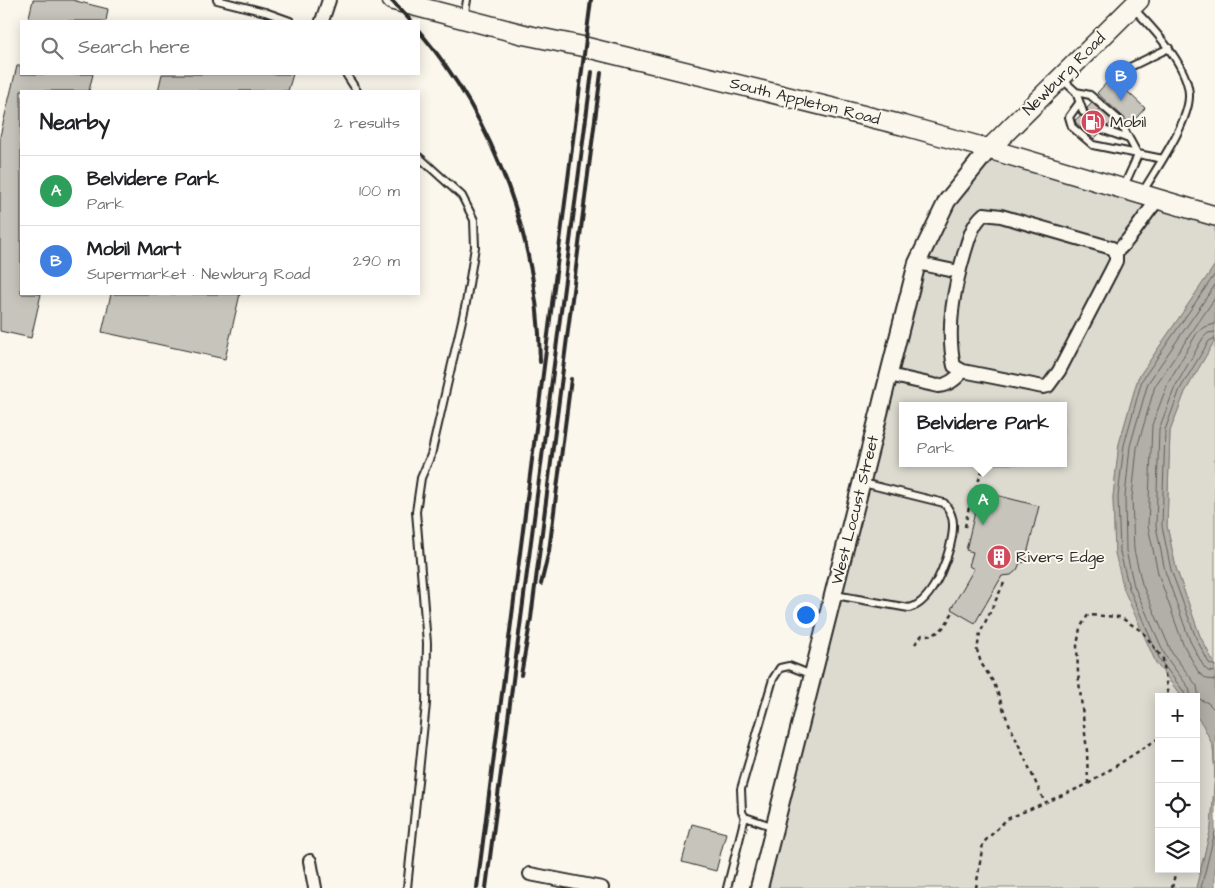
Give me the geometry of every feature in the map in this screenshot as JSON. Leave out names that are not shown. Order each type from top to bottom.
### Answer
[{"type":"main road","name":"South Appleton Road","points":[[392,0],[526,35],[873,118],[989,149],[1211,215]]},
{"type":"main road","name":"Newburg Road","points":[[989,149],[1136,3]]},
{"type":"street","points":[[322,20],[329,0]]},
{"type":"street","name":"West Locust Street","points":[[759,888],[917,264],[947,201],[989,149]]},
{"type":"street","points":[[1116,252],[1128,242],[1146,213],[1150,197]]},
{"type":"street","points":[[984,214],[1001,216],[1112,248],[1116,252],[1116,261],[1111,271],[1059,371],[1048,386],[1043,387],[963,371],[954,366],[951,352],[954,293],[975,224],[984,214]]},
{"type":"street","points":[[917,264],[959,272]]},
{"type":"street","points":[[890,375],[944,386],[955,380],[963,371]]},
{"type":"street","points":[[310,861],[314,888]]},
{"type":"street","points":[[530,874],[602,888]]},
{"type":"lane","points":[[217,0],[265,12],[287,20]]},
{"type":"lane","points":[[463,19],[466,0]]},
{"type":"lane","points":[[1136,3],[1169,48],[1180,68],[1189,96],[1188,108],[1163,159],[1150,197]]},
{"type":"lane","points":[[1119,75],[1128,68],[1169,48]]},
{"type":"lane","points":[[347,75],[356,90]]},
{"type":"lane","points":[[1061,78],[1076,92],[1083,112]]},
{"type":"lane","points":[[1076,92],[1090,95],[1119,120],[1138,155]]},
{"type":"lane","points":[[1080,103],[1069,117],[1072,127],[1093,145],[1163,159]]},
{"type":"lane","points":[[1104,130],[1129,139]]},
{"type":"lane","points":[[1122,189],[1138,155]]},
{"type":"lane","points":[[407,888],[426,704],[427,643],[416,512],[421,478],[431,455],[466,303],[475,246],[474,220],[462,196],[420,158]]},
{"type":"lane","points":[[833,595],[893,606],[916,607],[932,589],[942,570],[952,536],[953,523],[948,507],[944,503],[862,482]]},
{"type":"lane","points":[[774,827],[745,817],[742,812],[741,789],[774,679],[780,668],[789,666],[813,676]]},
{"type":"lane","points":[[727,888],[745,817]]},
{"type":"path","points":[[965,527],[968,511],[982,472]]},
{"type":"path","points":[[1004,583],[980,633],[977,650],[981,663],[994,683],[1007,719],[1045,803]]},
{"type":"path","points":[[915,644],[922,635],[930,635],[944,628],[953,612]]},
{"type":"path","points":[[1088,784],[1087,751],[1080,705],[1077,655],[1080,628],[1088,615],[1120,617],[1143,632],[1163,659],[1167,693]]},
{"type":"path","points":[[976,888],[983,843],[1007,819],[1088,784],[1155,741]]},
{"type":"path","points":[[1172,888],[1175,873]]},
{"type":"shaded area","points":[[989,149],[1215,218],[1215,265],[1138,378],[1119,444],[1113,497],[1115,553],[1156,663],[1179,693],[1155,693],[1155,873],[1200,873],[1196,888],[759,888],[917,263]]},
{"type":"shaded area","points":[[1215,340],[1215,665],[1200,636],[1176,568],[1167,526],[1170,431],[1185,392]]},
{"type":"shaded area","points":[[1200,721],[1213,746],[1215,774],[1211,828],[1200,872]]},
{"type":"water","points":[[1215,265],[1215,340],[1185,392],[1170,431],[1167,526],[1176,568],[1200,636],[1215,665],[1215,774],[1213,746],[1200,721],[1200,693],[1179,693],[1156,663],[1124,590],[1115,553],[1113,497],[1119,444],[1138,378]]},
{"type":"water","points":[[1215,774],[1215,888],[1196,888],[1200,873],[1211,828]]},
{"type":"building","points":[[33,0],[72,0],[108,9],[106,20],[28,20]]},
{"type":"building","points":[[17,66],[20,66],[20,75],[93,75],[89,90],[20,90],[20,295],[41,295],[31,338],[0,331],[0,136]]},
{"type":"building","points":[[162,75],[293,75],[288,90],[158,90]]},
{"type":"building","points":[[1112,77],[1145,108],[1131,124],[1097,93]]},
{"type":"building","name":"Mobil","points":[[1092,103],[1113,121],[1108,126],[1100,127],[1100,133],[1094,139],[1075,120],[1080,116],[1086,116],[1087,108]]},
{"type":"building","points":[[111,295],[240,295],[225,359],[102,332]]},
{"type":"building","name":"Rivers Edge","points":[[980,491],[1039,506],[1025,562],[1020,563],[1017,570],[1011,575],[1002,576],[975,623],[951,609],[974,569],[969,566],[973,552],[966,550]]},
{"type":"building","points":[[692,824],[726,833],[716,871],[682,862]]},
{"type":"railway","points":[[391,0],[410,20]]},
{"type":"railway","points":[[477,888],[591,0]]},
{"type":"railway","points":[[420,32],[446,66],[470,104],[491,144],[508,186],[522,229],[532,273],[538,317],[540,362]]},
{"type":"railway","points":[[486,888],[592,72]]},
{"type":"railway","points":[[521,675],[531,618],[601,73]]},
{"type":"railway","points":[[541,584],[549,551],[571,379]]},
{"type":"place","name":"Mobil Mart","points":[[1121,101]]},
{"type":"place","name":"Mobil","points":[[1093,122]]},
{"type":"place","name":"Belvidere Park","points":[[983,525]]},
{"type":"place","name":"Rivers Edge","points":[[999,557]]}]
